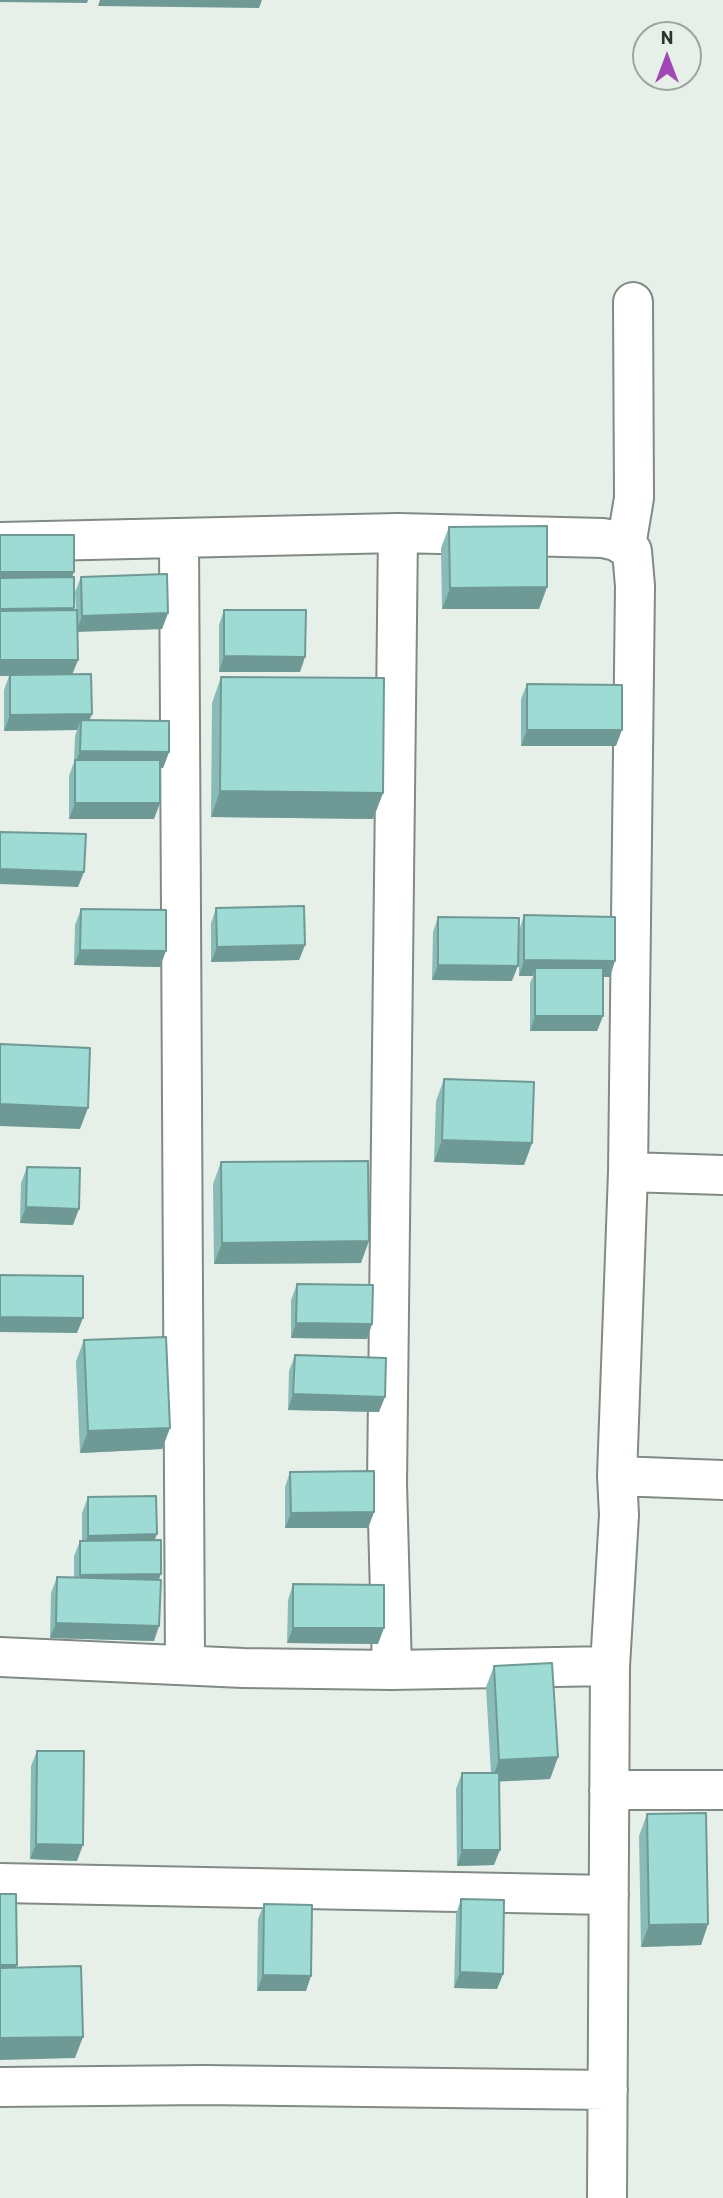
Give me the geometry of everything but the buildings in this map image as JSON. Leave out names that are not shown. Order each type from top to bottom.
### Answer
[{"type":"street","points":[[607,2198],[610,1667],[619,1515],[617,1476],[628,1172],[635,562],[626,546],[634,498],[633,302]]},
{"type":"street","points":[[0,542],[398,533],[603,538],[626,546]]},
{"type":"street","points":[[392,1670],[387,1483],[398,533]]},
{"type":"street","points":[[179,538],[185,1664]]},
{"type":"street","points":[[628,1172],[723,1175]]},
{"type":"street","points":[[617,1476],[723,1480]]},
{"type":"street","points":[[0,1657],[243,1668],[392,1670],[610,1667]]},
{"type":"street","points":[[609,1790],[723,1790]]},
{"type":"street","points":[[0,1883],[609,1895]]},
{"type":"street","points":[[0,2087],[204,2085],[608,2090]]}]
